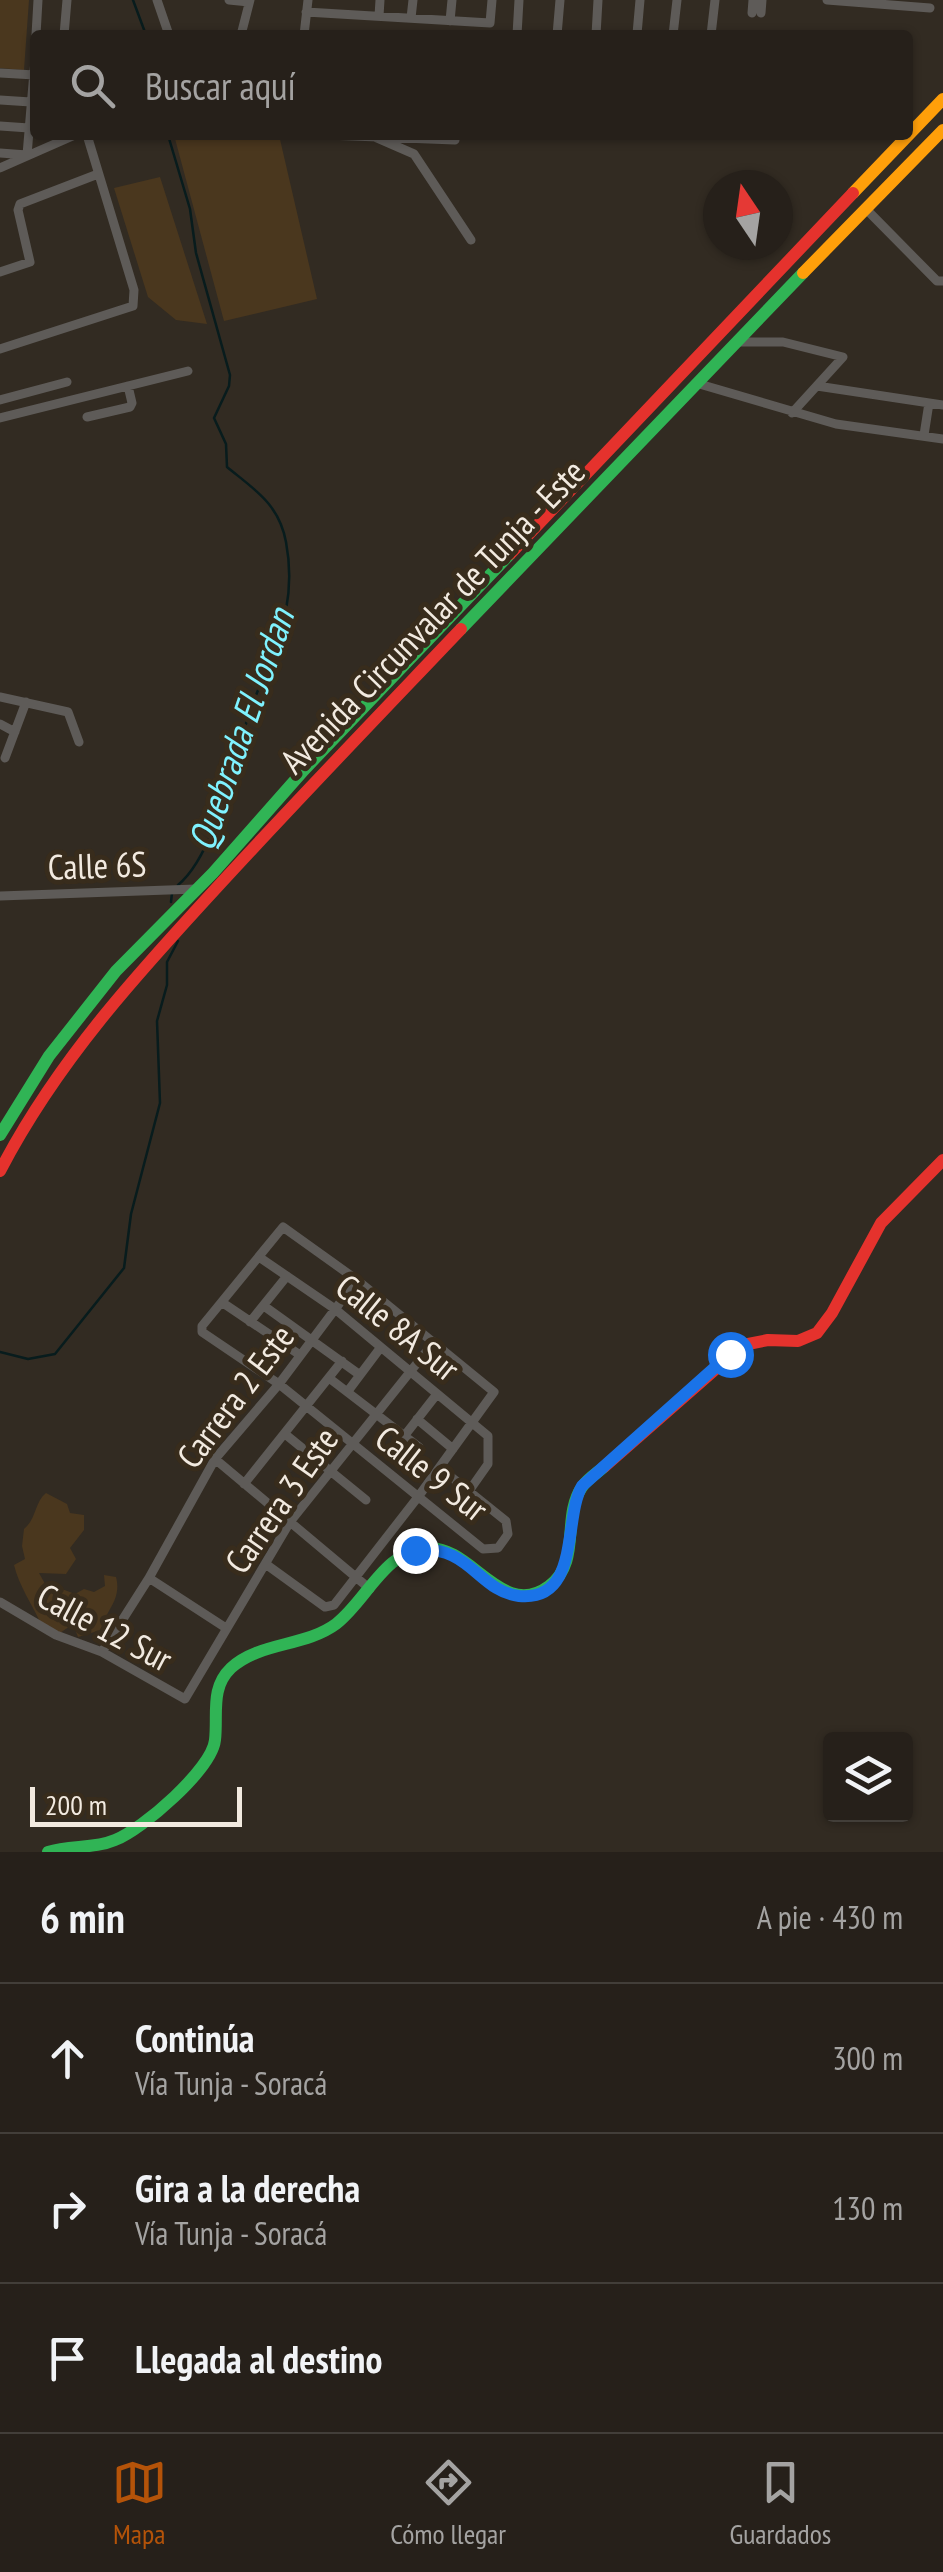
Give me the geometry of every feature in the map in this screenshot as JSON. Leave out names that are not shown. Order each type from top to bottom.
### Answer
[{"type":"main road","name":"Avenida Circunvalar de Tunja - Este","points":[[913,131],[943,99]]},
{"type":"main road","name":"Avenida Circunvalar de Tunja - Este","points":[[0,1171],[60,1068],[119,993],[283,815],[864,207],[943,131]]},
{"type":"main road","name":"Avenida Circunvalar de Tunja - Este","points":[[0,1135],[49,1056],[116,972],[904,140]]},
{"type":"main road","points":[[48,1852],[108,1843],[136,1829],[212,1755],[217,1691],[231,1668],[262,1652],[316,1636],[345,1617],[402,1555],[432,1548],[456,1556],[514,1596],[539,1593],[550,1586],[565,1566],[575,1503],[582,1486],[742,1345],[768,1340],[798,1341],[817,1333],[832,1314],[881,1222],[943,1160]]},
{"type":"street","points":[[36,30],[38,0]]},
{"type":"street","points":[[64,30],[67,0]]},
{"type":"street","points":[[157,0],[167,30]]},
{"type":"street","points":[[229,0],[249,1],[241,30]]},
{"type":"street","points":[[304,30],[308,0]]},
{"type":"street","points":[[342,14],[344,0]]},
{"type":"street","points":[[379,16],[380,0]]},
{"type":"street","points":[[411,18],[413,0]]},
{"type":"street","points":[[450,20],[452,0]]},
{"type":"street","points":[[306,12],[490,23],[492,0]]},
{"type":"street","points":[[517,30],[520,0]]},
{"type":"street","points":[[558,30],[560,0]]},
{"type":"street","points":[[596,30],[598,0]]},
{"type":"street","points":[[637,30],[640,0]]},
{"type":"street","points":[[674,30],[677,0]]},
{"type":"street","points":[[711,30],[714,0]]},
{"type":"street","points":[[753,0],[757,13],[762,0]]},
{"type":"street","points":[[827,0],[930,8]]},
{"type":"street","points":[[0,73],[30,75]]},
{"type":"street","points":[[0,100],[30,102]]},
{"type":"street","points":[[27,156],[30,115]]},
{"type":"street","points":[[0,126],[29,128]]},
{"type":"street","points":[[0,168],[57,140]]},
{"type":"street","points":[[0,349],[135,303],[88,140]]},
{"type":"street","points":[[383,140],[414,154],[471,240]]},
{"type":"street","points":[[0,154],[27,156]]},
{"type":"street","points":[[0,272],[30,262],[20,204],[98,174]]},
{"type":"street","points":[[864,207],[937,281],[943,281]]},
{"type":"street","points":[[735,342],[783,342],[843,357],[792,413]]},
{"type":"street","points":[[0,418],[188,371]]},
{"type":"street","points":[[0,400],[68,382]]},
{"type":"street","points":[[696,383],[836,424],[943,439]]},
{"type":"street","points":[[87,418],[130,406],[128,386]]},
{"type":"street","points":[[816,386],[943,405]]},
{"type":"street","points":[[924,434],[929,402]]},
{"type":"street","points":[[0,697],[68,712],[78,742]]},
{"type":"street","points":[[5,758],[26,702]]},
{"type":"street","points":[[0,724],[15,732]]},
{"type":"street","name":"Calle 6S","points":[[0,896],[196,889]]},
{"type":"street","points":[[300,1355],[222,1304],[283,1227],[357,1280],[494,1392],[418,1497],[329,1606]]},
{"type":"street","name":"Calle 8A Sur","points":[[260,1257],[335,1309],[488,1436],[488,1464],[469,1490]]},
{"type":"street","points":[[250,1322],[288,1276]]},
{"type":"street","name":"Carrera 2 Este","points":[[102,1652],[215,1459],[279,1384],[357,1280]]},
{"type":"street","name":"Calle 9 Sur","points":[[222,1304],[202,1326],[204,1335],[279,1384],[483,1549],[498,1548],[508,1534],[506,1521],[469,1490]]},
{"type":"street","points":[[264,1306],[360,1375]]},
{"type":"street","name":"Carrera 3 Este","points":[[186,1699],[290,1522],[434,1342]]},
{"type":"street","points":[[348,1391],[382,1347]]},
{"type":"street","points":[[244,1484],[342,1361]]},
{"type":"street","points":[[329,1378],[419,1447]]},
{"type":"street","points":[[405,1435],[437,1394]]},
{"type":"street","points":[[417,1419],[454,1449]]},
{"type":"street","points":[[284,1434],[366,1500]]},
{"type":"street","points":[[215,1459],[370,1588]]},
{"type":"street","points":[[440,1468],[469,1490]]},
{"type":"street","points":[[267,1565],[345,1617]]},
{"type":"street","points":[[148,1578],[226,1628]]},
{"type":"street","name":"Calle 12 Sur","points":[[0,1602],[56,1635],[102,1652],[186,1699]]},
{"type":"shaded area","points":[[0,0],[29,0],[24,70],[0,68]]},
{"type":"shaded area","points":[[175,140],[280,140],[317,299],[224,321]]},
{"type":"shaded area","points":[[160,177],[207,324],[176,320],[148,297],[114,188]]},
{"type":"shaded area","points":[[46,1493],[67,1504],[70,1513],[84,1515],[84,1530],[70,1548],[76,1559],[66,1574],[39,1573],[49,1591],[62,1589],[75,1594],[105,1586],[104,1575],[116,1577],[115,1598],[101,1630],[78,1637],[73,1624],[60,1633],[41,1624],[19,1580],[14,1565],[25,1559],[24,1529]]},
{"type":"waterway","name":"Quebrada El Jordan","points":[[133,0],[144,30]]},
{"type":"waterway","name":"Quebrada El Jordan","points":[[169,140],[230,375],[214,418],[226,444],[227,467],[256,491],[278,517],[286,542],[289,576],[283,623],[250,711],[222,804],[203,851],[178,885]]},
{"type":"waterway","points":[[171,902],[172,893]]},
{"type":"waterway","points":[[0,1352],[28,1359],[55,1354],[124,1268],[131,1214],[160,1103],[157,1021],[167,985],[167,962],[178,941]]},
{"type":"traffic: fast","points":[[461,629],[803,273]]},
{"type":"traffic: fast","points":[[0,1135],[49,1056],[116,971],[213,873],[304,770],[510,554]]},
{"type":"traffic: fast","points":[[48,1852],[115,1840],[158,1811],[189,1781],[211,1752],[220,1684],[231,1668],[255,1653],[310,1637],[336,1624],[387,1567],[412,1551],[443,1550],[516,1594],[532,1594],[549,1586],[565,1565],[576,1499],[584,1484],[604,1467]]},
{"type":"traffic: slow","points":[[913,130],[943,99]]},
{"type":"traffic: slow","points":[[803,273],[943,130]]},
{"type":"traffic: slow","points":[[853,193],[904,140]]},
{"type":"traffic: jam","points":[[510,554],[853,193]]},
{"type":"traffic: jam","points":[[0,1171],[47,1092],[101,1019],[190,917],[461,629]]},
{"type":"traffic: jam","points":[[604,1467],[743,1345],[768,1340],[798,1341],[817,1333],[881,1223],[943,1160]]},
{"type":"route","points":[[415,1550],[444,1550],[514,1596],[539,1593],[550,1586],[565,1566],[572,1517],[582,1486],[730,1354]]}]
